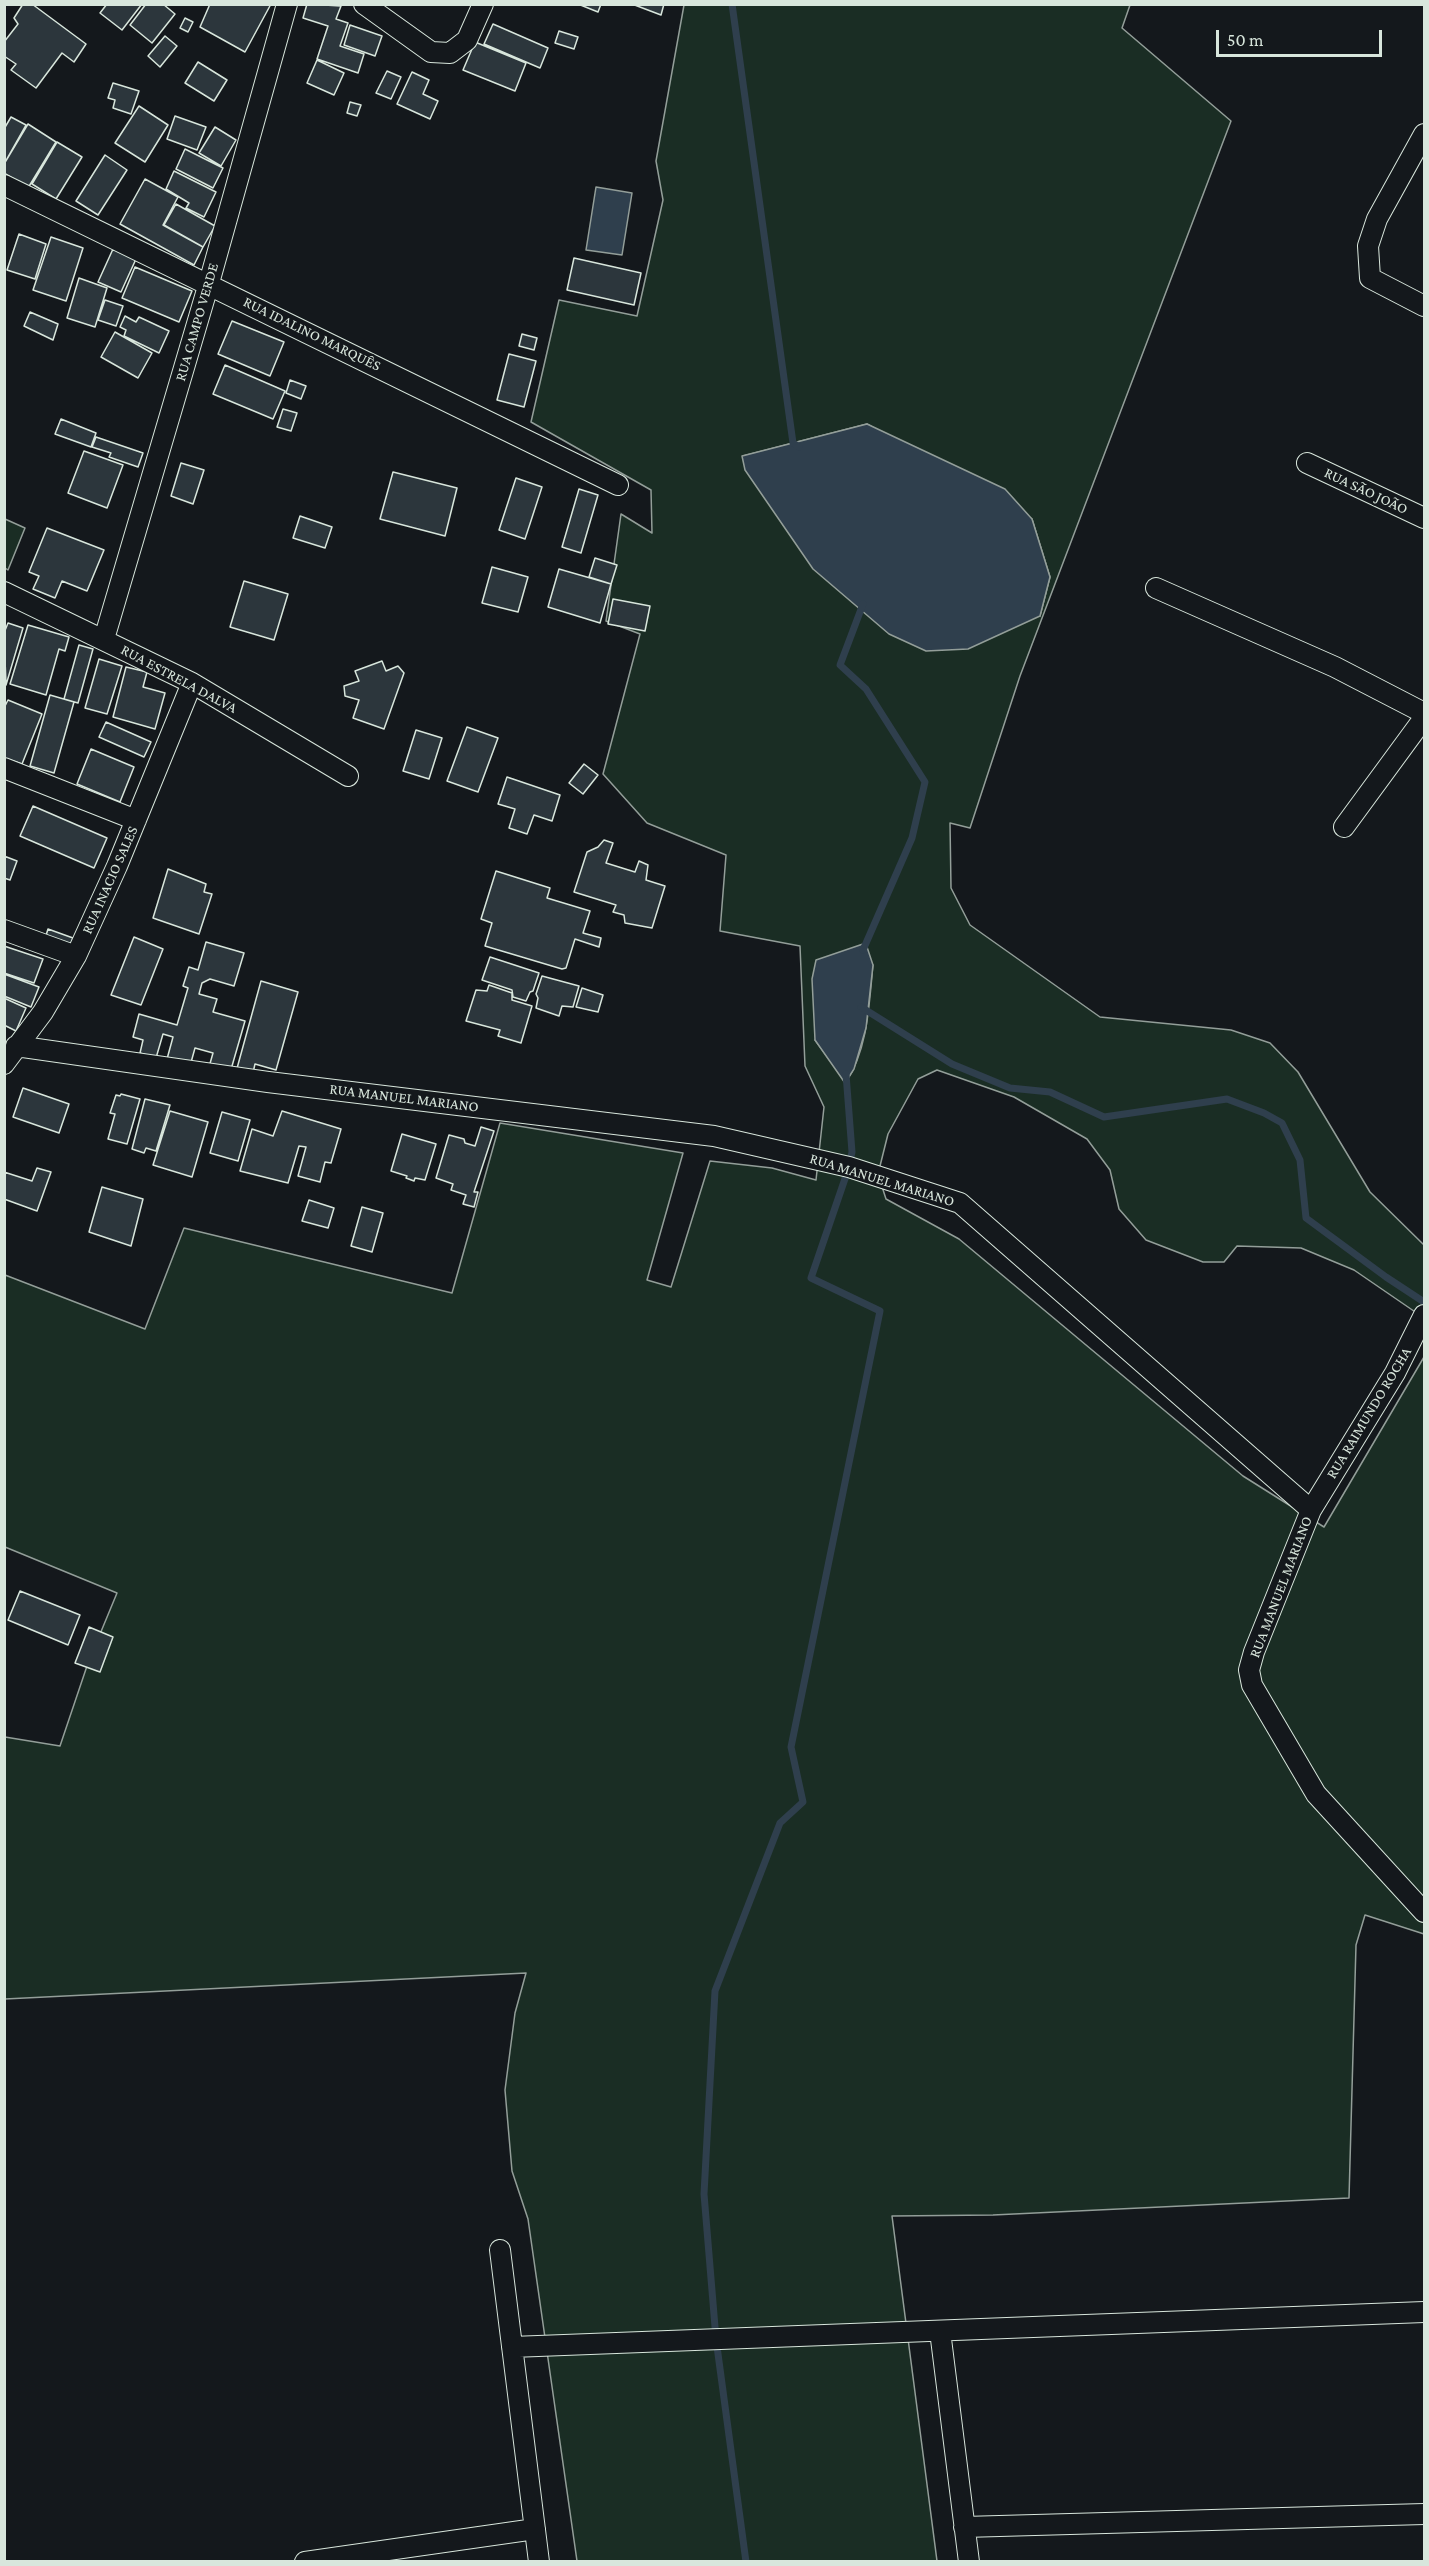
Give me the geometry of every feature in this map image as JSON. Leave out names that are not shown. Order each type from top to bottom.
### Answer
[{"type":"street","name":"RUA CAMPO VERDE","points":[[104,639],[209,283],[287,4]]},
{"type":"street","points":[[364,4],[431,52],[450,53],[467,40],[483,4]]},
{"type":"street","points":[[1425,134],[1377,219],[1368,246],[1370,278],[1425,306]]},
{"type":"street","name":"RUA IDALINO MARQUÊS","points":[[4,185],[209,283],[618,485]]},
{"type":"street","name":"RUA SÃO JOÃO","points":[[1307,463],[1425,518]]},
{"type":"street","points":[[1156,588],[1335,667],[1425,716],[1344,827]]},
{"type":"street","name":"RUA ESTRELA DALVA","points":[[4,592],[192,683],[348,776]]},
{"type":"street","name":"RUA INACIO SALES","points":[[4,1064],[43,1012],[76,956],[136,820],[192,683]]},
{"type":"street","points":[[4,768],[136,820]]},
{"type":"street","points":[[4,930],[76,956]]},
{"type":"street","name":"RUA MANUEL MARIANO","points":[[16,1046],[268,1082],[714,1136],[849,1167],[960,1203],[1311,1510],[1254,1652],[1249,1670],[1252,1685],[1316,1794],[1425,1912]]},
{"type":"street","name":"RUA RAIMUNDO ROCHA","points":[[1311,1510],[1395,1373],[1425,1315]]},
{"type":"street","points":[[500,2250],[539,2562]]},
{"type":"street","points":[[512,2347],[1425,2312]]},
{"type":"street","points":[[940,2331],[969,2562]]},
{"type":"street","points":[[964,2527],[1425,2514]]},
{"type":"street","points":[[305,2562],[535,2529]]},
{"type":"green space","points":[[684,5],[1130,5],[1122,28],[1231,121],[1020,676],[970,828],[950,823],[951,888],[970,925],[1100,1017],[1231,1030],[1270,1043],[1298,1072],[1370,1192],[1424,1245],[1424,1318],[1354,1270],[1301,1248],[1237,1246],[1224,1262],[1203,1262],[1146,1240],[1119,1209],[1110,1170],[1087,1139],[1014,1097],[937,1070],[918,1079],[888,1134],[878,1174],[886,1199],[959,1239],[1243,1476],[1324,1527],[1424,1357],[1424,1934],[1365,1915],[1356,1945],[1349,2198],[993,2215],[892,2216],[937,2561],[577,2561],[528,2219],[512,2171],[505,2090],[515,2013],[526,1973],[5,1999],[5,1737],[60,1746],[88,1663],[117,1593],[5,1547],[5,1275],[145,1329],[184,1228],[452,1293],[500,1123],[683,1153],[647,1280],[671,1287],[710,1161],[772,1168],[816,1180],[824,1107],[805,1066],[800,946],[720,931],[726,855],[647,823],[603,774],[640,634],[606,621],[621,514],[652,533],[651,490],[531,422],[559,300],[637,316],[663,200],[656,161]],"holes":[[[867,424],[1032,519],[1050,577],[1040,616],[743,456]],[[873,965],[863,1041],[846,1082],[815,1040]]]},
{"type":"green space","points":[[5,519],[25,528],[8,570],[5,568]]},
{"type":"water","points":[[596,187],[632,193],[622,255],[586,250]]},
{"type":"water","points":[[867,424],[1005,489],[1032,519],[1050,577],[1040,616],[968,649],[926,651],[889,634],[813,569],[745,470],[742,456]]},
{"type":"water","points":[[866,944],[873,965],[866,1028],[854,1069],[845,1083],[815,1040],[812,979],[816,960]]},
{"type":"building","points":[[23,4],[32,4],[86,44],[74,62],[62,53],[36,88],[11,70],[16,64],[4,56],[4,42],[18,24],[14,18]]},
{"type":"building","points":[[107,4],[142,4],[122,30],[100,13]]},
{"type":"building","points":[[146,4],[163,4],[175,14],[152,43],[130,25]]},
{"type":"building","points":[[210,4],[271,4],[245,52],[200,27]]},
{"type":"building","points":[[307,4],[341,6],[336,19],[348,23],[340,46],[364,54],[358,73],[317,59],[328,26],[303,18]]},
{"type":"building","points":[[578,4],[601,4],[598,12]]},
{"type":"building","points":[[632,4],[664,4],[661,15]]},
{"type":"building","points":[[185,18],[193,22],[188,32],[180,28]]},
{"type":"building","points":[[493,24],[548,48],[540,68],[484,44]]},
{"type":"building","points":[[350,25],[382,36],[375,56],[344,45]]},
{"type":"building","points":[[559,31],[578,37],[574,49],[555,43]]},
{"type":"building","points":[[165,36],[177,46],[160,67],[148,56]]},
{"type":"building","points":[[475,42],[526,63],[515,91],[463,70]]},
{"type":"building","points":[[317,60],[344,73],[334,95],[307,83]]},
{"type":"building","points":[[198,62],[227,80],[214,101],[185,83]]},
{"type":"building","points":[[387,71],[401,77],[391,99],[376,93]]},
{"type":"building","points":[[412,72],[429,80],[423,94],[438,101],[430,119],[397,104]]},
{"type":"building","points":[[113,83],[139,91],[131,114],[113,108],[115,100],[108,98]]},
{"type":"building","points":[[350,102],[361,105],[357,116],[347,113]]},
{"type":"building","points":[[139,106],[168,125],[145,162],[115,143]]},
{"type":"building","points":[[175,116],[206,127],[197,150],[167,139]]},
{"type":"building","points":[[11,117],[26,125],[4,164],[4,129]]},
{"type":"building","points":[[28,124],[56,142],[28,188],[4,173],[4,164]]},
{"type":"building","points":[[215,127],[236,140],[221,166],[199,153]]},
{"type":"building","points":[[57,142],[82,157],[56,199],[32,184]]},
{"type":"building","points":[[185,149],[223,168],[213,188],[176,169]]},
{"type":"building","points":[[105,155],[127,170],[98,215],[76,201]]},
{"type":"building","points":[[174,171],[216,192],[204,217],[186,208],[189,203],[166,189]]},
{"type":"building","points":[[145,179],[178,197],[163,225],[203,247],[194,265],[120,224]]},
{"type":"building","points":[[176,204],[215,226],[203,247],[164,225]]},
{"type":"building","points":[[19,234],[46,244],[35,279],[7,270]]},
{"type":"building","points":[[51,237],[83,248],[66,301],[33,290]]},
{"type":"building","points":[[113,249],[136,259],[121,292],[98,282]]},
{"type":"building","points":[[574,258],[641,273],[634,305],[567,290]]},
{"type":"building","points":[[135,267],[192,291],[179,322],[122,298]]},
{"type":"building","points":[[79,278],[107,288],[95,327],[67,318]]},
{"type":"building","points":[[105,300],[123,306],[116,326],[98,320]]},
{"type":"building","points":[[30,312],[58,324],[53,340],[24,326]]},
{"type":"building","points":[[125,316],[136,322],[139,317],[169,331],[159,353],[124,336],[126,330],[120,327]]},
{"type":"building","points":[[232,321],[284,342],[270,376],[218,354]]},
{"type":"building","points":[[115,332],[152,353],[138,378],[101,357]]},
{"type":"building","points":[[522,334],[537,338],[534,350],[519,346]]},
{"type":"building","points":[[509,354],[536,361],[524,407],[497,400]]},
{"type":"building","points":[[225,365],[285,391],[273,419],[213,394]]},
{"type":"building","points":[[290,380],[306,386],[301,399],[286,393]]},
{"type":"building","points":[[283,409],[297,413],[291,431],[277,427]]},
{"type":"building","points":[[61,419],[96,433],[91,447],[55,434]]},
{"type":"building","points":[[96,437],[143,453],[138,467],[109,457],[111,453],[92,447]]},
{"type":"building","points":[[84,451],[123,465],[107,508],[68,493]]},
{"type":"building","points":[[181,463],[204,470],[193,504],[171,496]]},
{"type":"building","points":[[393,472],[457,488],[445,536],[380,519]]},
{"type":"building","points":[[516,478],[542,487],[525,539],[499,530]]},
{"type":"building","points":[[579,489],[598,495],[581,553],[562,547]]},
{"type":"building","points":[[300,516],[332,527],[325,548],[293,538]]},
{"type":"building","points":[[47,528],[104,550],[87,591],[62,581],[55,598],[33,589],[39,576],[29,572]]},
{"type":"building","points":[[595,558],[617,565],[611,584],[589,577]]},
{"type":"building","points":[[492,567],[528,577],[518,612],[482,603]]},
{"type":"building","points":[[559,569],[611,584],[600,623],[548,607]]},
{"type":"building","points":[[244,581],[288,594],[274,640],[230,627]]},
{"type":"building","points":[[613,599],[650,606],[645,631],[608,624]]},
{"type":"building","points":[[8,623],[23,628],[6,685],[4,633]]},
{"type":"building","points":[[28,625],[69,637],[65,651],[59,649],[46,695],[10,684]]},
{"type":"building","points":[[79,645],[93,649],[78,703],[64,699]]},
{"type":"building","points":[[99,659],[122,666],[107,714],[85,708]]},
{"type":"building","points":[[382,661],[386,671],[398,666],[404,673],[384,729],[353,718],[359,700],[345,696],[344,686],[359,681],[355,671]]},
{"type":"building","points":[[126,667],[147,672],[143,687],[165,693],[155,729],[113,717]]},
{"type":"building","points":[[50,695],[74,702],[54,773],[30,766]]},
{"type":"building","points":[[8,700],[42,714],[22,764],[4,758],[4,708]]},
{"type":"building","points":[[106,722],[151,742],[144,757],[99,737]]},
{"type":"building","points":[[467,727],[498,738],[478,792],[447,781]]},
{"type":"building","points":[[416,730],[442,738],[429,779],[403,771]]},
{"type":"building","points":[[91,749],[134,767],[120,802],[77,784]]},
{"type":"building","points":[[584,764],[598,775],[583,794],[569,783]]},
{"type":"building","points":[[507,777],[560,795],[552,821],[534,815],[527,834],[509,828],[515,809],[498,804]]},
{"type":"building","points":[[33,806],[107,838],[94,868],[20,836]]},
{"type":"building","points":[[604,840],[613,843],[606,863],[635,872],[639,861],[648,865],[646,880],[665,886],[652,928],[625,923],[624,915],[613,912],[616,905],[574,892],[587,852],[598,847]]},
{"type":"building","points":[[4,856],[17,861],[10,880],[4,878]]},
{"type":"building","points":[[168,869],[206,884],[204,892],[212,894],[199,934],[153,918]]},
{"type":"building","points":[[496,871],[550,888],[547,898],[590,911],[583,933],[601,938],[599,947],[575,939],[566,968],[562,969],[485,946],[492,923],[481,919]]},
{"type":"building","points":[[48,929],[73,938],[68,952],[44,942]]},
{"type":"building","points":[[134,937],[163,949],[141,1005],[111,995]]},
{"type":"building","points":[[206,942],[244,953],[234,986],[210,979],[202,983],[199,994],[217,999],[213,1012],[245,1021],[230,1073],[209,1067],[213,1053],[195,1048],[190,1066],[167,1059],[173,1037],[163,1034],[156,1058],[140,1053],[143,1040],[133,1037],[139,1014],[177,1025],[188,988],[183,986],[189,967],[198,970]]},
{"type":"building","points":[[4,946],[43,959],[34,983],[4,973]]},
{"type":"building","points":[[490,957],[539,973],[533,991],[530,992],[526,1001],[513,997],[512,990],[482,980]]},
{"type":"building","points":[[4,974],[39,987],[31,1007],[4,996]]},
{"type":"building","points":[[542,976],[579,986],[573,1007],[562,1006],[559,1016],[536,1008],[538,998],[536,994]]},
{"type":"building","points":[[261,981],[298,992],[276,1070],[255,1064],[252,1077],[236,1072]]},
{"type":"building","points":[[489,985],[512,993],[512,1000],[532,1006],[521,1043],[498,1036],[500,1030],[466,1021],[476,990],[487,991]]},
{"type":"building","points":[[582,988],[603,995],[598,1012],[576,1007]]},
{"type":"building","points":[[4,998],[26,1008],[16,1031],[4,1025]]},
{"type":"building","points":[[23,1088],[69,1104],[59,1133],[13,1117]]},
{"type":"building","points":[[121,1094],[140,1099],[127,1144],[108,1139],[115,1114],[110,1113],[116,1095]]},
{"type":"building","points":[[145,1099],[170,1105],[156,1151],[146,1148],[144,1153],[132,1149]]},
{"type":"building","points":[[170,1111],[208,1122],[192,1177],[153,1165]]},
{"type":"building","points":[[282,1111],[341,1129],[331,1163],[325,1162],[320,1182],[298,1176],[306,1147],[299,1146],[288,1183],[240,1171],[252,1129],[273,1136]]},
{"type":"building","points":[[222,1112],[250,1120],[238,1161],[210,1153]]},
{"type":"building","points":[[481,1127],[494,1131],[474,1192],[478,1192],[474,1207],[463,1204],[466,1195],[451,1190],[453,1184],[436,1178],[449,1135],[464,1139],[465,1143],[475,1146]]},
{"type":"building","points":[[402,1134],[436,1144],[425,1180],[415,1178],[414,1181],[391,1171]]},
{"type":"building","points":[[37,1168],[51,1172],[37,1211],[4,1199],[4,1172],[32,1181]]},
{"type":"building","points":[[102,1187],[143,1199],[131,1246],[89,1232]]},
{"type":"building","points":[[309,1200],[334,1208],[328,1228],[302,1221]]},
{"type":"building","points":[[362,1207],[383,1213],[372,1252],[351,1246]]},
{"type":"building","points":[[20,1591],[80,1615],[68,1645],[8,1620]]},
{"type":"building","points":[[89,1627],[113,1637],[100,1672],[75,1663]]},
{"type":"waterway","points":[[732,4],[793,443],[799,447]]},
{"type":"waterway","points":[[863,604],[840,665],[866,689],[925,782],[912,838],[863,950]]},
{"type":"waterway","points":[[861,1007],[952,1064],[1010,1088],[1050,1092],[1104,1117],[1227,1099],[1264,1113],[1282,1123],[1300,1160],[1306,1218],[1424,1302]]},
{"type":"waterway","points":[[746,2562],[716,2339],[704,2194],[715,1991],[780,1823],[803,1802],[791,1747],[880,1311],[811,1278],[852,1152],[846,1074]]}]
